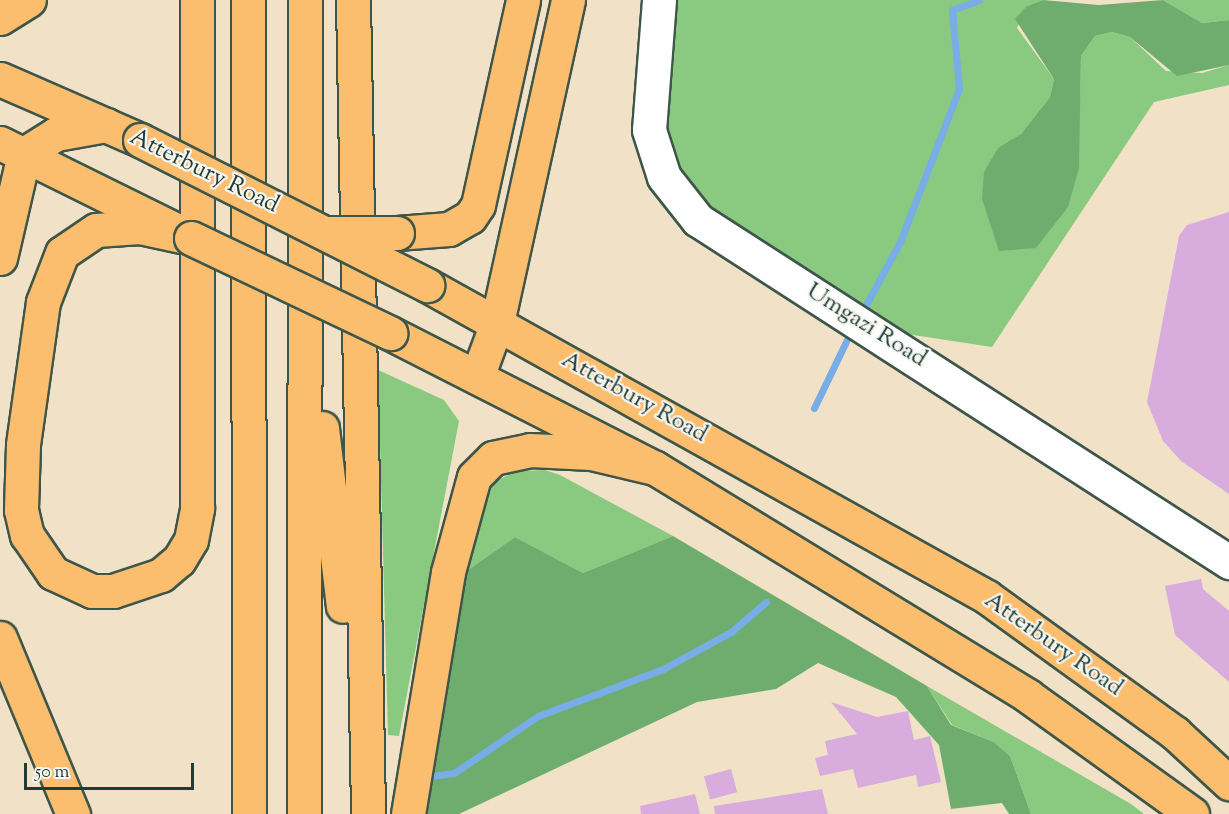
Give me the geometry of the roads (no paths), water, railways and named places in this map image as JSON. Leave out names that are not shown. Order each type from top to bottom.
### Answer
[{"type":"main road","points":[[0,18],[29,0]]},
{"type":"main road","points":[[122,216],[79,240],[54,267],[44,302],[20,486],[27,534],[36,552],[53,573],[92,591],[134,586],[161,575],[179,560],[190,540],[196,508],[197,0]]},
{"type":"main road","points":[[248,0],[249,814]]},
{"type":"main road","points":[[304,814],[307,356],[306,0]]},
{"type":"main road","points":[[353,0],[368,814]]},
{"type":"main road","points":[[328,233],[397,233],[449,228],[470,217],[478,205],[523,0]]},
{"type":"main road","points":[[477,377],[498,323],[568,0]]},
{"type":"main road","name":"Atterbury Road","points":[[0,79],[140,140],[328,233],[498,323],[987,597],[1175,733],[1229,783]]},
{"type":"main road","points":[[12,148],[64,131],[106,125]]},
{"type":"main road","points":[[12,148],[122,216],[191,238],[390,333],[655,468],[1028,696],[1192,814]]},
{"type":"main road","points":[[0,258],[12,148]]},
{"type":"main road","points":[[307,356],[338,533],[351,814]]},
{"type":"main road","points":[[408,814],[448,572],[474,477],[493,458],[530,450],[591,453],[655,468]]},
{"type":"main road","points":[[230,814],[249,578]]},
{"type":"main road","points":[[0,638],[73,814]]},
{"type":"street","name":"Umgazi Road","points":[[659,0],[649,130],[664,177],[698,220],[888,340],[1229,562]]},
{"type":"waterway","points":[[861,314],[900,242],[959,89],[952,10],[979,0]]},
{"type":"waterway","points":[[814,408],[852,329]]},
{"type":"waterway","points":[[432,776],[454,773],[538,716],[663,669],[731,632],[766,602]]}]
